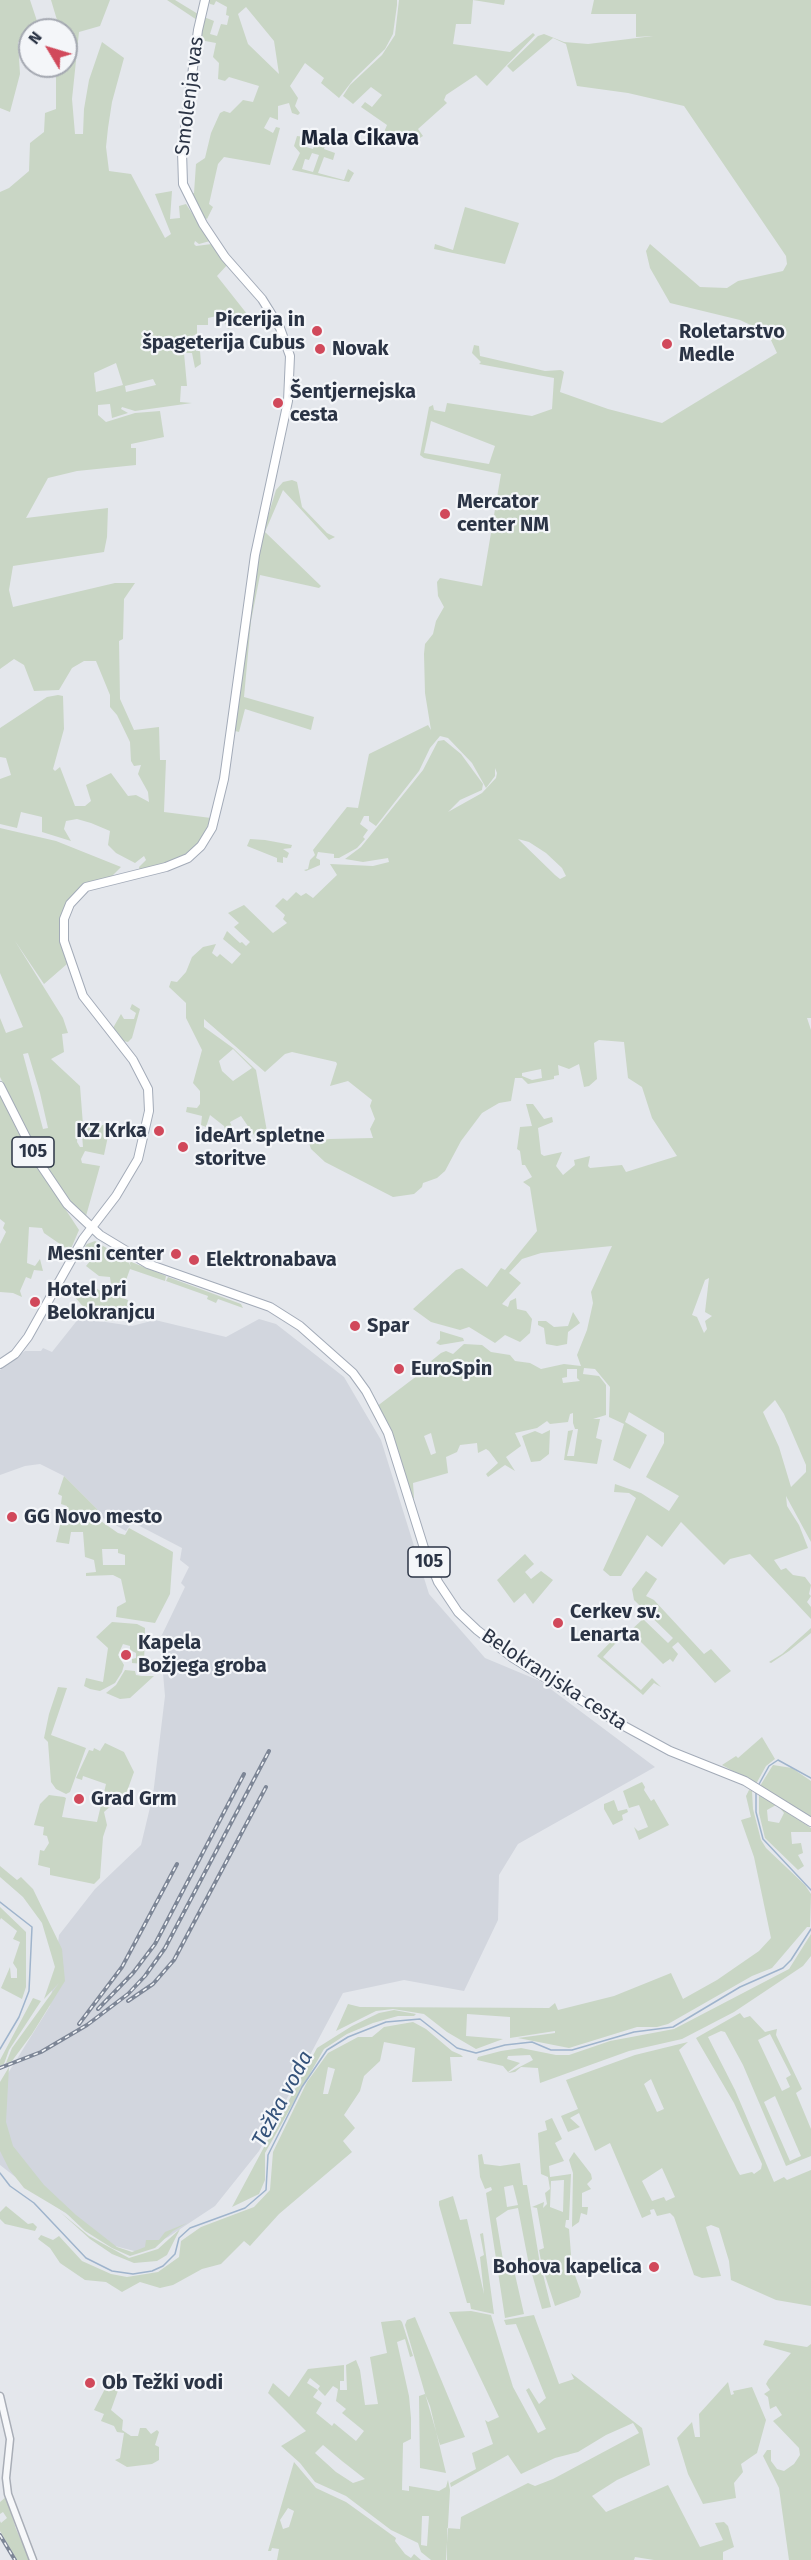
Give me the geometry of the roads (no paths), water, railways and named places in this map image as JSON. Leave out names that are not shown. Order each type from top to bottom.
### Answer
[{"type":"main road","name":"Smolenja vas","points":[[91,1228],[121,1190],[138,1159],[148,1123],[150,1100],[138,1068],[83,996],[64,941],[64,919],[70,904],[86,887],[166,867],[188,858],[204,842],[217,811],[238,691],[251,578],[290,391],[288,348],[262,299],[225,257],[203,224],[183,184],[182,151],[198,30],[205,0]]},
{"type":"main road","name":"105","points":[[0,1086],[38,1161],[67,1204],[91,1228]]},
{"type":"main road","points":[[0,1364],[15,1354],[28,1337],[91,1228]]},
{"type":"main road","name":"Belokranjska cesta","points":[[91,1228],[121,1250],[148,1264],[270,1307],[322,1343],[361,1382],[382,1420],[424,1548],[438,1582],[458,1612],[477,1630],[513,1658],[613,1720],[670,1751],[745,1781],[811,1822]]},
{"type":"street","points":[[0,2396],[10,2439],[6,2478],[8,2494],[33,2560]]},
{"type":"waterway","name":"Težka voda","points":[[758,1786],[769,1766],[778,1760],[811,1778]]},
{"type":"waterway","name":"Težka voda","points":[[756,1793],[756,1812],[763,1839],[811,1890]]},
{"type":"waterway","name":"Težka voda","points":[[0,1902],[32,1927],[29,1991],[19,2017],[0,2049]]},
{"type":"waterway","name":"Težka voda","points":[[0,2173],[10,2186],[34,2203],[86,2258],[112,2271],[133,2274],[152,2271],[163,2266],[175,2254],[179,2238],[190,2228],[245,2208],[266,2190],[268,2155],[302,2087],[327,2050],[348,2037],[386,2022],[420,2019],[457,2048],[476,2053],[505,2045],[532,2042],[551,2050],[572,2050],[634,2032],[673,2027],[740,1987],[783,1968],[791,1960],[811,1929]]},
{"type":"railway","points":[[0,2068],[41,2052],[87,2025],[128,1994],[145,1976],[165,1948],[269,1751]]},
{"type":"railway","points":[[98,2009],[133,1973],[155,1944],[244,1774]]},
{"type":"railway","points":[[128,2001],[153,1984],[174,1960],[266,1787]]},
{"type":"railway","points":[[79,2024],[122,1967],[177,1864]]},
{"type":"railway","points":[[0,2535],[15,2560]]},
{"type":"place","name":"Picerija in špageterija Cubus","points":[[317,331]]},
{"type":"place","name":"Roletarstvo Medle","points":[[667,344]]},
{"type":"place","name":"Novak","points":[[320,349]]},
{"type":"place","name":"Šentjernejska cesta","points":[[278,403]]},
{"type":"place","name":"Mercator center NM","points":[[445,514]]},
{"type":"place","name":"KZ Krka","points":[[159,1131]]},
{"type":"place","name":"ideArt spletne storitve","points":[[183,1147]]},
{"type":"place","name":"Mesni center","points":[[176,1254]]},
{"type":"place","name":"Elektronabava","points":[[194,1260]]},
{"type":"place","name":"Hotel pri Belokranjcu","points":[[35,1302]]},
{"type":"place","name":"Spar","points":[[355,1326]]},
{"type":"place","name":"EuroSpin","points":[[399,1369]]},
{"type":"place","name":"GG Novo mesto","points":[[12,1517]]},
{"type":"place","name":"Cerkev sv. Lenarta","points":[[558,1623]]},
{"type":"place","name":"Kapela Božjega groba","points":[[126,1655]]},
{"type":"place","name":"Grad Grm","points":[[79,1799]]},
{"type":"place","name":"Bohova kapelica","points":[[654,2267]]},
{"type":"place","name":"Ob Težki vodi","points":[[90,2383]]},
{"type":"district","name":"Mala Cikava","points":[[360,139]]}]
